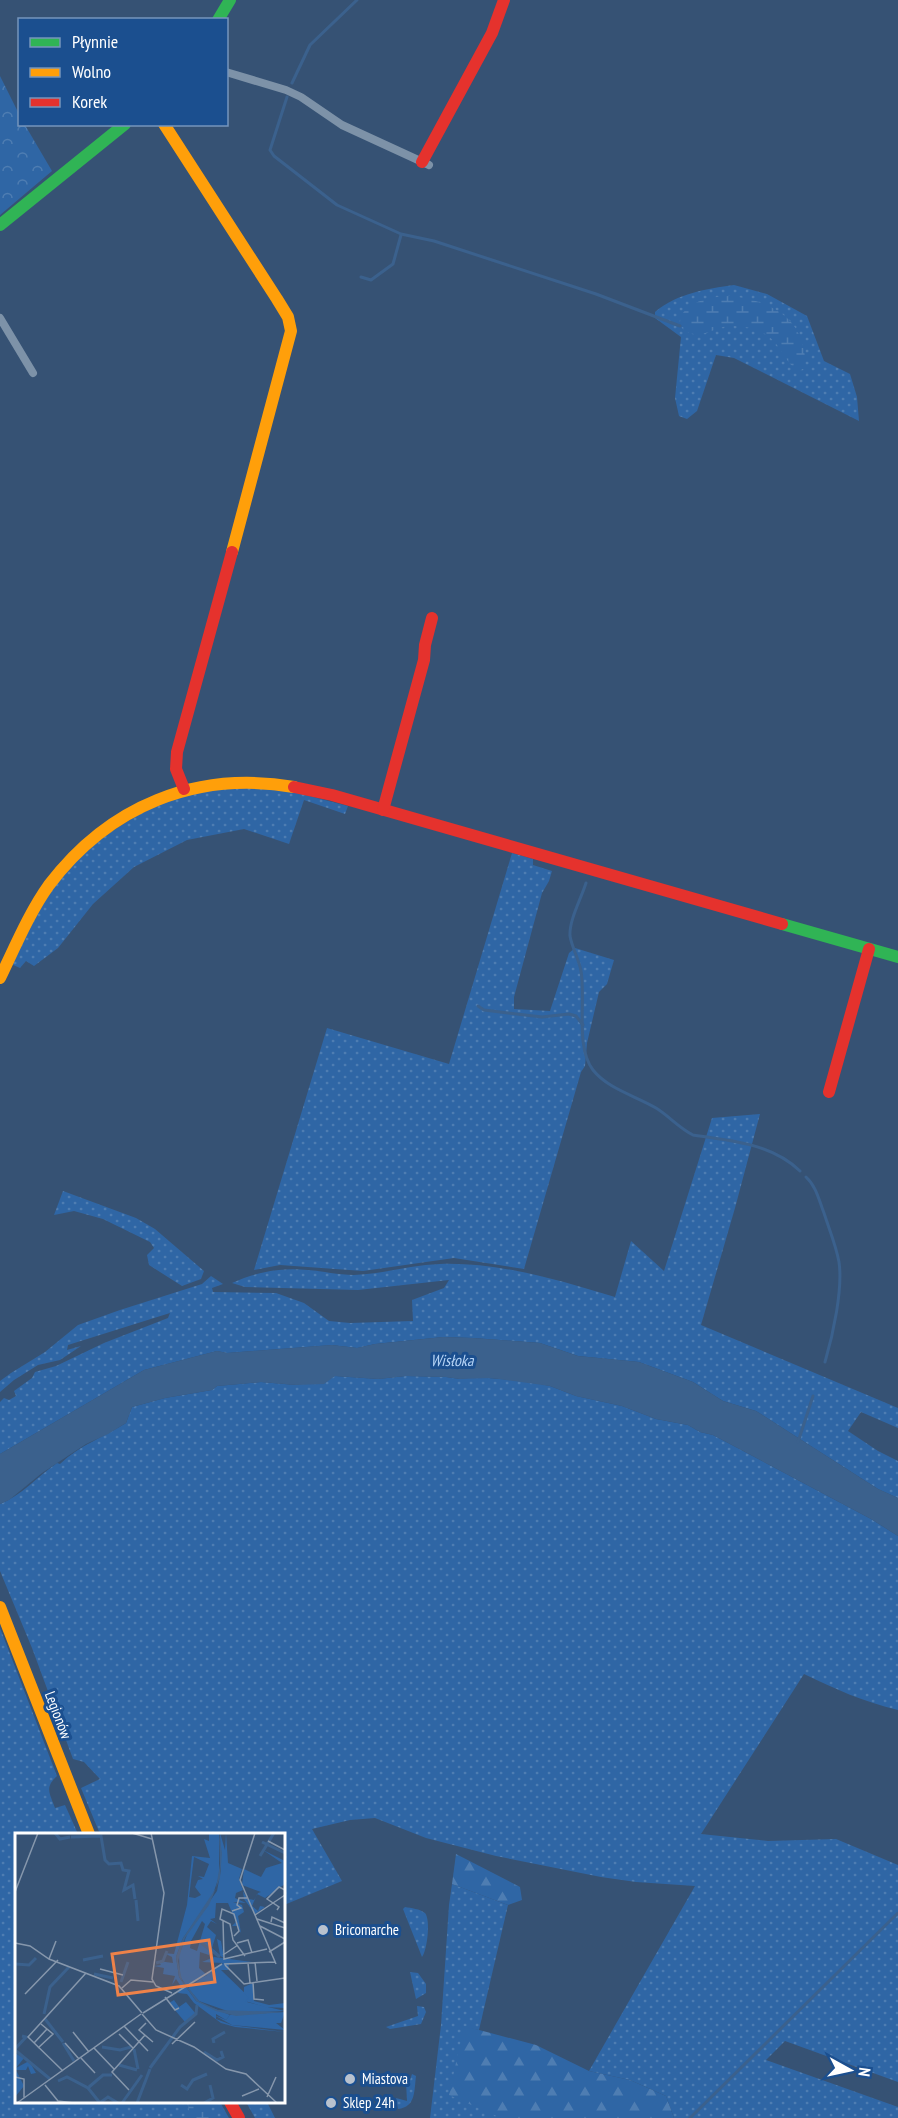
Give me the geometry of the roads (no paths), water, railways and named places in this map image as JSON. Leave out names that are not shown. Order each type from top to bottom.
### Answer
[{"type":"street","points":[[219,18],[230,0]]},
{"type":"street","points":[[228,73],[286,90],[301,97],[350,129],[426,163],[492,33],[504,0]]},
{"type":"street","points":[[0,225],[123,126]]},
{"type":"street","points":[[165,126],[278,299],[288,317],[291,331],[177,752],[176,769],[184,789]]},
{"type":"street","points":[[0,318],[33,373]]},
{"type":"street","points":[[383,810],[424,660],[424,645],[432,618]]},
{"type":"street","points":[[0,978],[37,904],[80,850],[116,821],[147,803],[184,789],[214,783],[270,783],[332,795],[898,957]]},
{"type":"street","points":[[829,1092],[869,949]]},
{"type":"street","name":"Legionów","points":[[0,1607],[89,1833]]},
{"type":"street","points":[[231,2103],[239,2118]]},
{"type":"water","name":"Wisłoka","points":[[443,1337],[540,1343],[578,1356],[639,1362],[693,1382],[723,1401],[756,1411],[878,1489],[898,1498],[898,1536],[871,1519],[713,1435],[700,1432],[688,1425],[656,1419],[622,1406],[576,1396],[550,1386],[491,1378],[406,1376],[378,1379],[335,1376],[324,1384],[296,1385],[261,1382],[217,1386],[212,1390],[165,1398],[132,1407],[126,1423],[86,1444],[42,1473],[9,1500],[0,1504],[0,1454],[144,1370],[217,1351],[227,1353],[332,1345],[357,1348]]},
{"type":"waterway","points":[[292,83],[310,45],[357,0]]},
{"type":"waterway","points":[[287,97],[270,150],[274,156],[337,205],[401,234],[434,241],[596,294],[680,326]]},
{"type":"waterway","points":[[361,277],[371,280],[393,264],[401,235]]},
{"type":"waterway","points":[[586,883],[573,916],[570,936],[581,971],[584,1049],[593,1070],[606,1082],[656,1108],[693,1135],[763,1149],[776,1154],[800,1171]]},
{"type":"waterway","points":[[478,1006],[484,1010],[542,1017],[569,1014],[576,1016],[583,1025]]},
{"type":"waterway","points":[[806,1177],[819,1198],[839,1262],[838,1298],[825,1362]]},
{"type":"waterway","points":[[798,1442],[813,1396]]},
{"type":"waterway","points":[[690,2118],[898,1913]]},
{"type":"place","name":"Bricomarche","points":[[323,1930]]},
{"type":"place","name":"Miastova","points":[[350,2079]]},
{"type":"place","name":"Sklep 24h","points":[[331,2103]]}]
